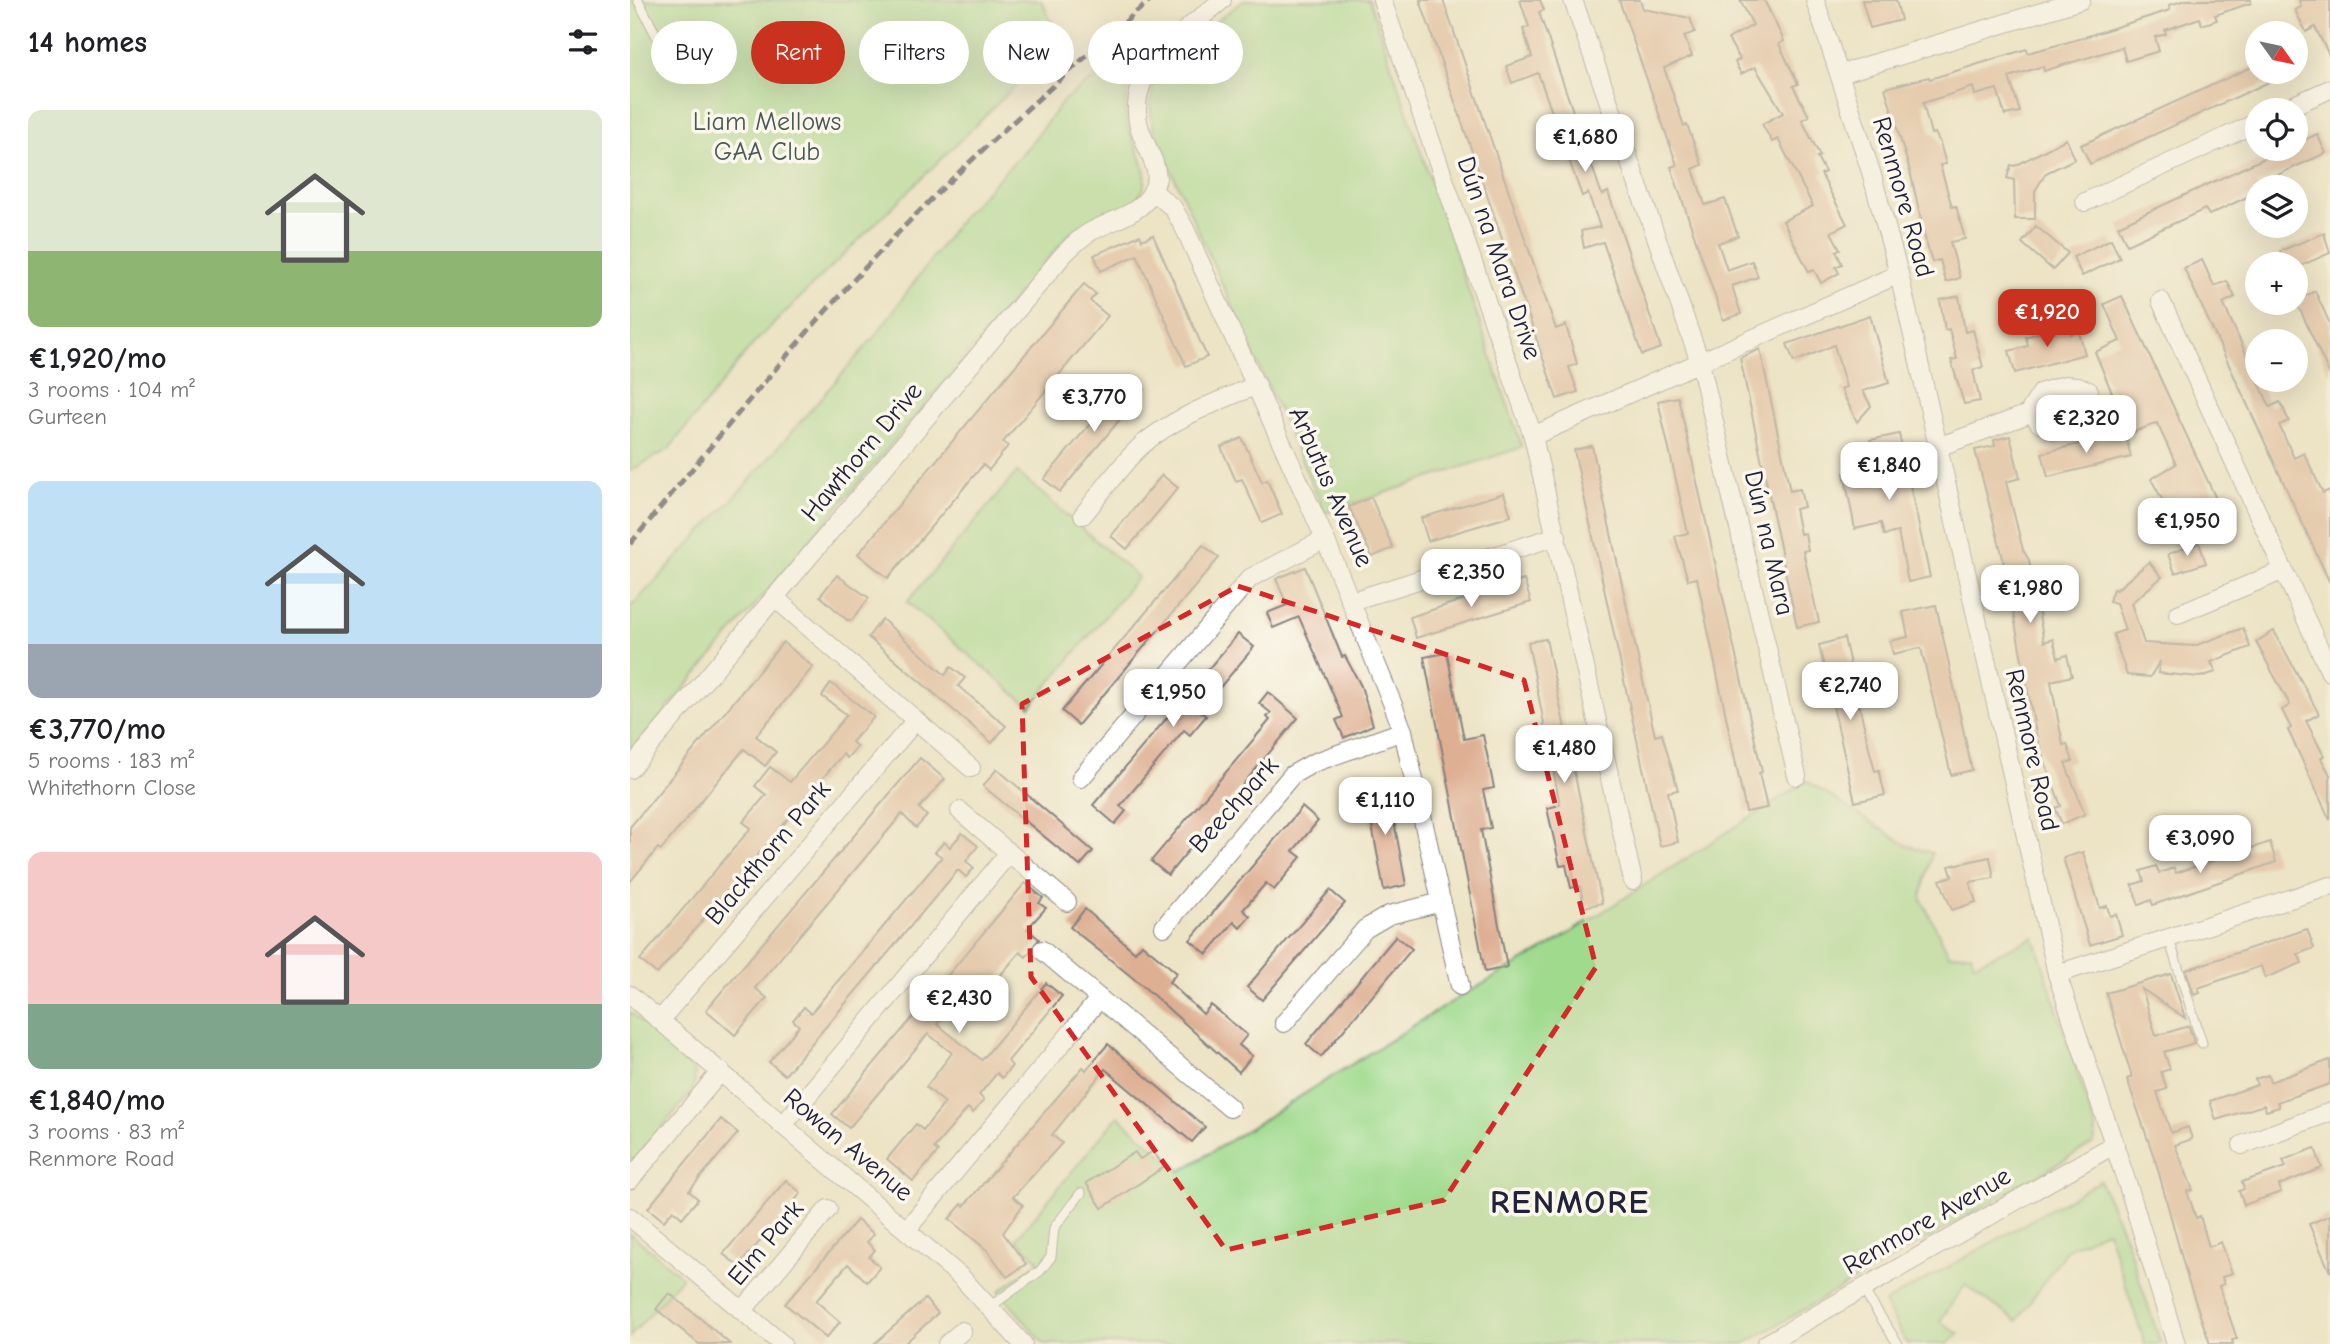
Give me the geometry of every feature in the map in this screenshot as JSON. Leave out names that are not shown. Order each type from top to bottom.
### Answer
[{"type":"street","points":[[1153,191],[1157,173],[1143,139],[1137,110],[1141,82],[1163,52],[1222,0]]},
{"type":"street","name":"Dún na Mara Drive","points":[[1382,0],[1533,436],[1633,881]]},
{"type":"street","name":"Dún na Mara","points":[[1573,0],[1700,362],[1797,776]]},
{"type":"street","name":"Renmore Road","points":[[1815,0],[1840,74],[1899,274],[2057,974],[2115,1144],[2176,1344]]},
{"type":"street","points":[[1840,74],[2081,0]]},
{"type":"street","points":[[2308,99],[2330,89]]},
{"type":"street","points":[[2085,202],[2245,128]]},
{"type":"street","name":"Arbutus Avenue","points":[[1153,191],[1173,208],[1179,218],[1325,539],[1403,731],[1460,986]]},
{"type":"street","name":"Hawthorn Drive","points":[[630,769],[1064,254],[1090,232],[1137,211],[1153,191]]},
{"type":"street","points":[[1533,436],[1899,274]]},
{"type":"street","points":[[2161,301],[2330,672]]},
{"type":"street","points":[[1083,515],[1132,456],[1152,437],[1173,424],[1256,385]]},
{"type":"street","points":[[1938,447],[2031,413]]},
{"type":"street","points":[[1352,601],[1557,536]]},
{"type":"street","points":[[1081,778],[1250,578],[1325,539]]},
{"type":"street","points":[[2178,614],[2282,571]]},
{"type":"street","points":[[774,597],[971,768]]},
{"type":"street","points":[[2314,632],[2330,623]]},
{"type":"street","name":"Blackthorn Park","points":[[660,1020],[916,720]]},
{"type":"street","name":"Beechpark","points":[[1164,927],[1292,775],[1308,765],[1403,731]]},
{"type":"street","points":[[956,816],[1009,853],[1067,902]]},
{"type":"street","points":[[783,1124],[1009,853]]},
{"type":"street","points":[[2057,974],[2330,886]]},
{"type":"street","points":[[1284,1023],[1365,929],[1389,915],[1442,902]]},
{"type":"street","points":[[1042,950],[1230,1108]]},
{"type":"street","name":"Rowan Avenue","points":[[630,995],[907,1229],[991,1307],[1023,1344]]},
{"type":"street","points":[[907,1229],[1099,999]]},
{"type":"street","points":[[630,1180],[720,1072]]},
{"type":"street","points":[[2242,1145],[2328,1117]]},
{"type":"street","name":"Renmore Avenue","points":[[1766,1344],[2115,1144]]},
{"type":"street","name":"Elm Park","points":[[743,1310],[828,1209]]},
{"type":"street","name":"Elm Park","points":[[630,1217],[782,1344]]},
{"type":"street","points":[[947,1344],[962,1331]]},
{"type":"lane","points":[[638,0],[651,25]]},
{"type":"lane","points":[[2169,939],[2202,1043]]},
{"type":"lane","points":[[991,1307],[1040,1271],[1051,1257],[1054,1228],[1081,1193]]},
{"type":"lane","points":[[1863,1288],[1898,1344]]},
{"type":"highlighted area","points":[[1238,586],[1524,680],[1596,967],[1444,1200],[1226,1250],[1031,977],[1022,704]]},
{"type":"green space","name":"Liam Mellows GAA Club","points":[[630,0],[1041,0],[1051,21],[983,21],[983,84],[1017,84],[754,343],[669,449],[630,471]]},
{"type":"green space","points":[[1244,0],[1369,0],[1522,447],[1325,513],[1154,132],[1151,99],[1155,84],[1243,84],[1243,21],[1217,21]]},
{"type":"green space","points":[[1088,83],[1130,84],[1126,119],[1145,174],[1141,194],[1125,208],[1069,234],[630,753],[630,608],[741,490],[875,336],[962,217],[1027,148],[1064,100]]},
{"type":"green space","points":[[2078,391],[2087,406],[2081,417],[2048,422],[2040,408],[2043,399]]},
{"type":"green space","points":[[1017,472],[1138,577],[1030,707],[907,602]]},
{"type":"green space","points":[[1807,781],[1906,845],[1932,853],[1921,898],[1949,955],[1971,953],[1974,964],[2034,937],[2096,1130],[2094,1143],[1744,1344],[1044,1344],[999,1291],[1039,1261],[1016,1239],[1118,1116],[1181,1171],[1448,1004],[1551,945]]},
{"type":"green space","points":[[630,1012],[689,1062],[695,1077],[691,1093],[630,1165]]},
{"type":"green space","points":[[2100,1181],[2125,1237],[2161,1344],[2145,1344],[2107,1230],[2067,1249],[2017,1321],[1965,1285],[1940,1321],[1959,1334],[1947,1344],[1907,1344],[1884,1303]]},
{"type":"green space","points":[[630,1233],[682,1277],[630,1337]]},
{"type":"building","points":[[1420,0],[1443,0],[1556,329],[1566,325],[1577,364],[1569,367],[1578,392],[1557,399]]},
{"type":"building","points":[[1520,0],[1540,0],[1544,10],[1539,12],[1602,195],[1608,192],[1661,348],[1642,355],[1603,242],[1584,248],[1581,231],[1600,227],[1588,193],[1582,196],[1538,73],[1512,83],[1506,66],[1532,57],[1523,29],[1529,27]]},
{"type":"building","points":[[1619,0],[1640,0],[1643,9],[1690,18],[1695,32],[1684,36],[1692,56],[1664,68],[1684,126],[1687,125],[1702,165],[1693,169],[1705,205],[1725,199],[1738,236],[1718,243],[1727,270],[1752,261],[1758,277],[1732,286],[1741,314],[1723,320],[1671,167],[1677,165]]},
{"type":"building","points":[[1740,0],[1764,0],[1784,41],[1779,44],[1798,84],[1793,86],[1809,116],[1802,120],[1820,156],[1817,157],[1825,172],[1821,174],[1847,224],[1831,232],[1840,249],[1836,251],[1842,264],[1836,267],[1839,273],[1821,283],[1814,270],[1809,272],[1783,221],[1813,206],[1778,139],[1772,142],[1762,124],[1783,113],[1755,67],[1741,74],[1735,62],[1740,59],[1728,39],[1753,25]]},
{"type":"building","points":[[1862,0],[1896,0],[1901,20],[1870,28]]},
{"type":"building","points":[[2186,0],[2251,0],[2251,3],[2215,15],[2217,20],[2202,25],[2200,18],[2165,30],[2166,34],[2155,37],[2159,51],[2126,61],[2122,47],[2044,71],[2043,66],[2009,77],[2020,112],[2005,115],[1997,89],[1975,95],[1973,87],[1923,103],[1931,134],[1935,133],[1940,143],[1946,164],[1940,165],[1965,239],[1950,242],[1960,278],[1946,282],[1940,260],[1932,262],[1910,171],[1885,88],[1929,77],[1930,79],[2027,49],[2028,53],[2072,41],[2170,10],[2169,5]]},
{"type":"building","points":[[2299,0],[2330,0],[2330,57],[2315,27],[2308,31],[2308,21],[2300,21],[2295,10],[2301,7]]},
{"type":"building","points":[[2245,70],[2245,84],[2265,84],[2090,164],[2081,145]]},
{"type":"building","points":[[2317,134],[2326,153],[2277,175],[2245,175],[2245,198],[2209,215],[2205,209],[2127,245],[2118,226],[2258,161],[2308,161],[2308,138]]},
{"type":"building","points":[[2066,139],[2075,159],[2046,173],[2035,191],[2035,219],[2015,219],[2014,180],[2007,178],[2011,165],[2015,166]]},
{"type":"building","points":[[2036,226],[2068,253],[2053,270],[2022,243]]},
{"type":"building","points":[[2324,233],[2330,253],[2308,263],[2308,252],[2280,251]]},
{"type":"building","points":[[1140,235],[1142,240],[1153,235],[1207,357],[1186,366],[1137,255],[1101,271],[1094,255]]},
{"type":"building","points":[[2111,239],[2120,258],[2082,276],[2073,257]]},
{"type":"building","points":[[2202,260],[2214,286],[2227,281],[2235,297],[2223,303],[2245,352],[2245,392],[2263,392],[2270,407],[2280,402],[2289,421],[2279,425],[2294,458],[2304,453],[2323,493],[2330,490],[2330,583],[2184,268]]},
{"type":"building","points":[[1084,284],[1096,294],[1090,301],[1108,316],[1003,442],[1008,446],[989,470],[983,465],[888,578],[858,554]]},
{"type":"building","points":[[2315,291],[2330,324],[2330,375],[2302,315],[2308,315],[2308,295]]},
{"type":"building","points":[[1959,296],[1965,332],[1973,330],[1983,367],[1973,370],[1980,401],[1964,404],[1951,360],[1957,359],[1949,329],[1945,330],[1940,300]]},
{"type":"building","points":[[2122,296],[2230,529],[2204,541],[2169,512],[2151,479],[2176,464],[2157,423],[2129,434],[2095,352],[2120,341],[2104,304]]},
{"type":"building","points":[[1870,315],[1889,383],[1863,391],[1871,406],[1857,422],[1841,389],[1846,387],[1834,345],[1794,362],[1787,344]]},
{"type":"building","points":[[2067,323],[2071,334],[2079,332],[2085,354],[2015,373],[2009,351],[2028,346],[2026,337]]},
{"type":"building","points":[[1760,349],[1790,491],[1800,489],[1804,507],[1795,509],[1800,534],[1805,533],[1808,550],[1803,551],[1819,622],[1797,627],[1740,358]]},
{"type":"building","points":[[1130,376],[1145,389],[1060,492],[1044,479]]},
{"type":"building","points":[[1678,397],[1762,772],[1759,773],[1767,808],[1746,812],[1697,578],[1688,580],[1675,536],[1688,533],[1658,401]]},
{"type":"building","points":[[2125,433],[2131,457],[2048,477],[2042,453]]},
{"type":"building","points":[[1899,434],[1930,577],[1908,582],[1898,532],[1884,535],[1881,523],[1855,529],[1844,473],[1876,466],[1870,440]]},
{"type":"building","points":[[2010,436],[2020,478],[2006,482],[2023,550],[2029,560],[2044,642],[2053,639],[2058,658],[2067,655],[2072,676],[2051,681],[2063,745],[2067,744],[2073,761],[2065,763],[2085,814],[2062,824],[2055,808],[2061,806],[2037,739],[2002,554],[1975,450],[1995,446],[1994,440]]},
{"type":"building","points":[[1242,438],[1262,482],[1267,480],[1282,514],[1262,523],[1242,479],[1236,481],[1221,447]]},
{"type":"building","points":[[1592,446],[1655,736],[1662,734],[1678,790],[1668,792],[1678,842],[1660,846],[1574,450]]},
{"type":"building","points":[[1162,475],[1178,488],[1127,549],[1111,536]]},
{"type":"building","points":[[1504,493],[1511,516],[1428,541],[1421,518]]},
{"type":"building","points":[[1371,497],[1393,548],[1372,557],[1349,507]]},
{"type":"building","points":[[2199,543],[2206,563],[2175,573],[2168,554]]},
{"type":"building","points":[[1203,545],[1219,558],[1078,725],[1062,711]]},
{"type":"building","points":[[2149,562],[2162,577],[2131,603],[2144,643],[2194,646],[2243,628],[2250,647],[2211,662],[2216,672],[2200,677],[2158,673],[2160,661],[2150,677],[2127,675],[2113,634],[2125,630],[2116,603],[2109,601],[2113,589],[2116,590]]},
{"type":"building","points":[[1305,567],[1342,657],[1345,656],[1361,686],[1373,725],[1344,738],[1336,720],[1343,717],[1299,617],[1273,628],[1267,613],[1287,605],[1276,579]]},
{"type":"building","points":[[837,575],[869,598],[852,620],[847,620],[820,596]]},
{"type":"building","points":[[1524,580],[1531,602],[1416,638],[1410,617]]},
{"type":"building","points":[[1936,605],[1972,770],[1951,775],[1921,648],[1893,654],[1890,641],[1908,637],[1903,612]]},
{"type":"building","points":[[882,619],[945,675],[951,667],[965,678],[958,686],[1006,726],[992,743],[868,637]]},
{"type":"building","points":[[2274,631],[2319,714],[2306,721],[2324,756],[2321,758],[2330,775],[2330,820],[2288,730],[2291,728],[2282,710],[2290,705],[2256,642]]},
{"type":"building","points":[[1238,634],[1254,647],[1200,711],[1206,716],[1190,735],[1184,730],[1120,806],[1126,811],[1115,824],[1093,805]]},
{"type":"building","points":[[1844,638],[1870,752],[1875,771],[1879,770],[1885,795],[1855,802],[1819,645]]},
{"type":"building","points":[[1546,639],[1602,903],[1584,907],[1580,886],[1571,888],[1566,865],[1560,866],[1547,808],[1560,805],[1528,642]]},
{"type":"building","points":[[783,642],[813,667],[756,736],[776,752],[765,766],[744,749],[661,850],[658,848],[630,882],[630,827]]},
{"type":"building","points":[[1447,653],[1464,739],[1483,735],[1494,788],[1483,790],[1491,828],[1481,830],[1507,967],[1485,972],[1424,657]]},
{"type":"building","points":[[831,683],[874,717],[852,742],[857,747],[847,758],[843,754],[657,974],[640,960],[751,828],[743,822],[766,795],[755,786],[770,767],[790,782],[847,715],[822,696]]},
{"type":"building","points":[[1268,692],[1298,718],[1168,875],[1151,861],[1270,720],[1267,717],[1271,713],[1259,703]]},
{"type":"building","points":[[920,758],[945,779],[919,808],[927,816],[916,828],[902,814],[755,988],[767,998],[735,1035],[706,1010]]},
{"type":"building","points":[[997,769],[1093,851],[1080,866],[983,786]]},
{"type":"building","points":[[1387,784],[1406,885],[1384,890],[1365,788]]},
{"type":"building","points":[[1302,807],[1318,821],[1293,851],[1301,857],[1274,890],[1266,883],[1243,910],[1250,916],[1240,928],[1234,922],[1207,954],[1190,940]]},
{"type":"building","points":[[962,833],[978,846],[966,861],[974,868],[966,877],[958,870],[785,1075],[769,1062],[799,1026],[793,1020],[804,1007],[811,1013],[942,857],[935,852],[944,842],[950,847]]},
{"type":"building","points":[[2270,842],[2276,862],[2153,905],[2151,900],[2139,905],[2132,885],[2144,881],[2141,871],[2156,866],[2159,873],[2174,868],[2176,873]]},
{"type":"building","points":[[2083,852],[2100,908],[2107,906],[2110,916],[2116,914],[2122,935],[2090,945],[2063,858]]},
{"type":"building","points":[[1990,857],[1994,878],[1970,882],[1976,902],[1952,910],[1940,880],[1952,876],[1949,866]]},
{"type":"building","points":[[1025,883],[1043,898],[1039,903],[1046,908],[1027,929],[1039,939],[1026,957],[1020,952],[983,996],[970,984],[937,1024],[982,1060],[1046,983],[1062,996],[1008,1061],[1012,1066],[1002,1078],[997,1073],[979,1095],[984,1100],[973,1113],[968,1108],[934,1148],[938,1152],[913,1181],[887,1159],[916,1124],[923,1130],[945,1103],[926,1087],[952,1053],[928,1034],[849,1128],[832,1114]]},
{"type":"building","points":[[1330,890],[1345,903],[1262,1000],[1247,987]]},
{"type":"building","points":[[1085,909],[1135,952],[1142,944],[1177,973],[1169,982],[1203,1014],[1211,1005],[1247,1035],[1239,1045],[1252,1056],[1239,1072],[1143,986],[1070,927]]},
{"type":"building","points":[[2307,929],[2314,948],[2298,954],[2302,963],[2265,978],[2261,966],[2198,988],[2200,993],[2194,995],[2186,970]]},
{"type":"building","points":[[1396,936],[1412,949],[1321,1057],[1306,1044]]},
{"type":"building","points":[[2171,974],[2185,1018],[2142,989],[2156,1036],[2189,1026],[2194,1043],[2164,1052],[2170,1069],[2161,1072],[2167,1089],[2157,1092],[2171,1133],[2188,1127],[2192,1139],[2175,1145],[2193,1190],[2187,1191],[2196,1218],[2200,1216],[2209,1247],[2221,1242],[2232,1273],[2222,1277],[2224,1284],[2219,1286],[2237,1339],[2232,1340],[2233,1344],[2210,1344],[2188,1280],[2157,1166],[2127,1079],[2132,1077],[2106,993]]},
{"type":"building","points":[[1108,1044],[1205,1127],[1192,1142],[1105,1069],[1052,1135],[1062,1143],[1013,1197],[1023,1205],[1003,1233],[1026,1264],[1007,1277],[988,1251],[949,1219],[962,1204],[964,1206],[1083,1067],[1086,1070]]},
{"type":"building","points":[[2330,1060],[2330,1084],[2277,1102],[2279,1107],[2266,1111],[2264,1105],[2216,1120],[2210,1101],[2257,1085],[2255,1079],[2268,1075],[2270,1082]]},
{"type":"building","points":[[721,1119],[738,1133],[689,1191],[698,1199],[682,1218],[673,1210],[664,1221],[648,1208]]},
{"type":"building","points":[[2315,1148],[2322,1168],[2279,1185],[2281,1192],[2244,1205],[2239,1191],[2244,1189],[2242,1182],[2286,1167],[2283,1160]]},
{"type":"building","points":[[1153,1151],[1164,1167],[1102,1208],[1086,1183],[1135,1152],[1140,1159]]},
{"type":"building","points":[[786,1180],[801,1193],[739,1266],[723,1254]]},
{"type":"building","points":[[2330,1215],[2330,1272],[2309,1224]]},
{"type":"building","points":[[857,1220],[874,1234],[867,1242],[875,1250],[869,1257],[880,1267],[867,1282],[848,1264],[816,1301],[840,1322],[826,1338],[785,1304]]},
{"type":"building","points":[[669,1293],[730,1344],[699,1344],[656,1309]]},
{"type":"building","points":[[925,1299],[938,1313],[904,1344],[874,1344]]},
{"type":"railway","points":[[630,544],[794,348],[897,234],[990,144],[1150,0]]},
{"type":"district","name":"RENMORE","points":[[1570,1202]]}]
